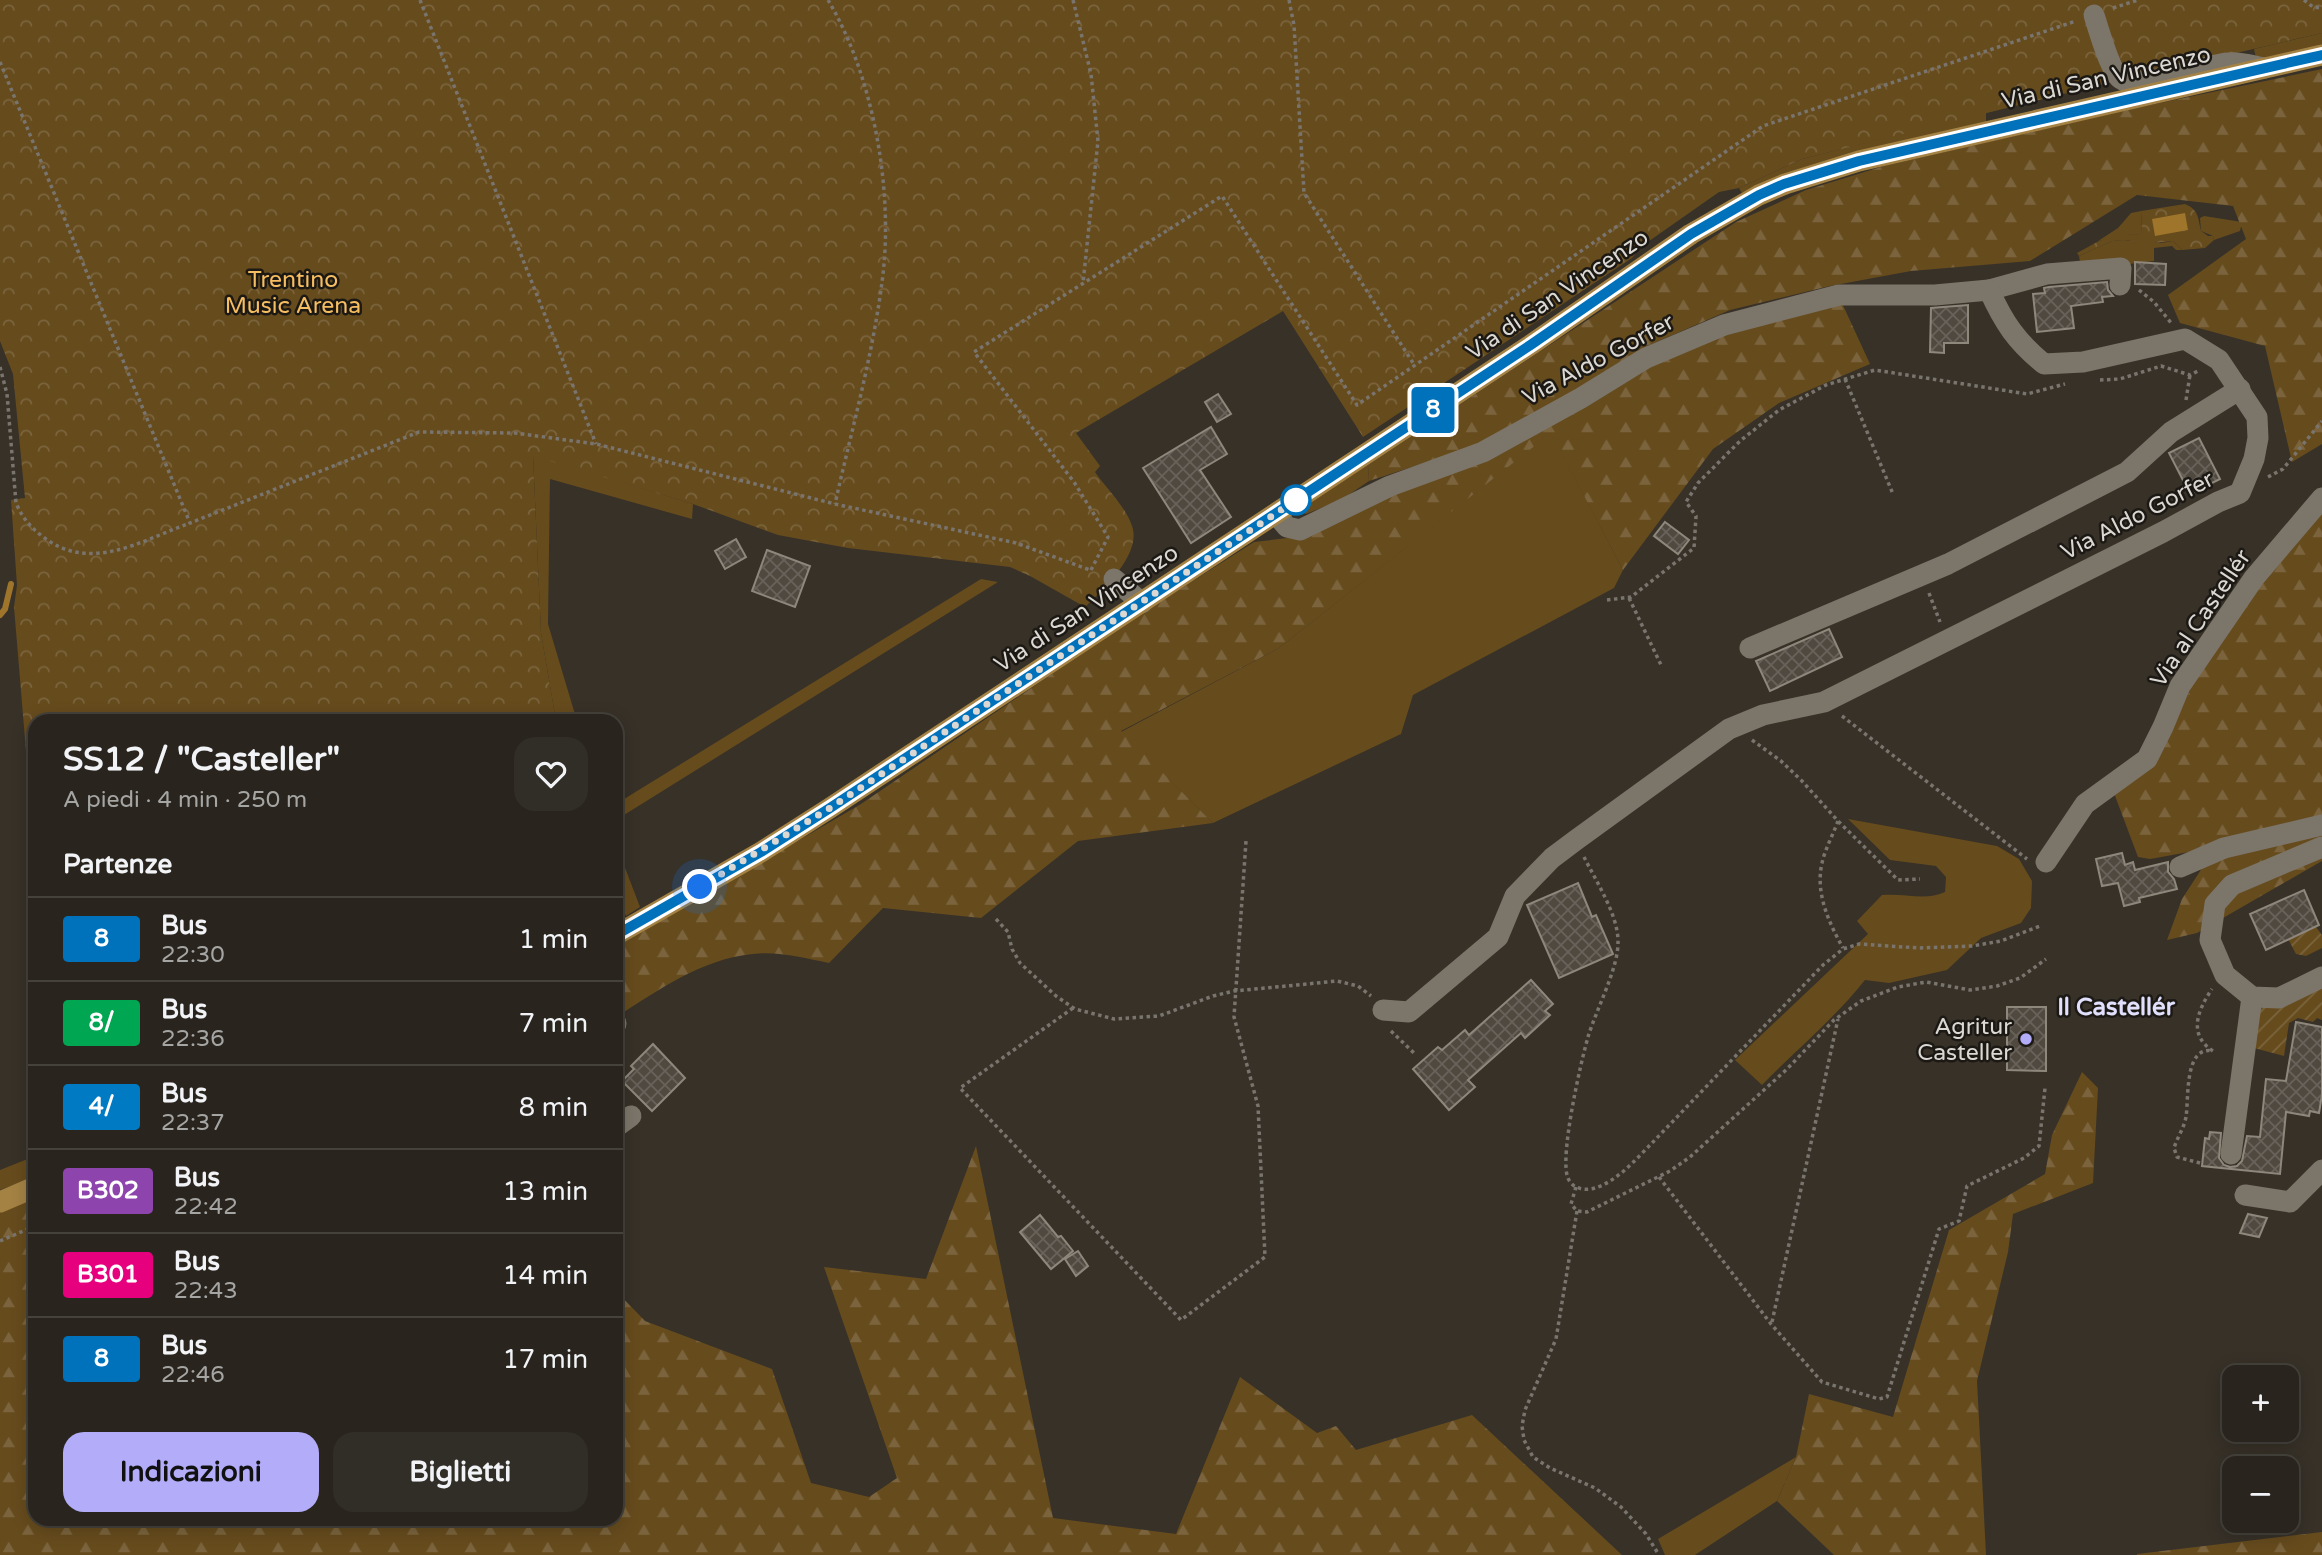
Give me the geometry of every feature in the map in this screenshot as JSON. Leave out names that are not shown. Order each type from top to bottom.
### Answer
[{"type":"main road","name":"Via di San Vincenzo","points":[[623,931],[761,852],[1532,344],[1691,234],[1759,195],[1784,184],[1859,161],[2322,55]]},
{"type":"main road","points":[[0,1202],[28,1190]]},
{"type":"street","points":[[2094,15],[2118,78],[2126,82],[2142,82],[2229,62],[2264,68]]},
{"type":"street","points":[[1989,290],[2047,274],[2121,268],[2120,285]]},
{"type":"street","name":"Via Aldo Gorfer","points":[[1276,513],[1287,527],[1300,530],[1390,486],[1483,452],[1581,398],[1646,358],[1724,325],[1839,295],[1935,295],[1989,290],[2021,345],[2044,364],[2095,360],[2185,339],[2219,360],[2240,389],[2248,415],[2257,417],[2258,438],[2254,459],[2240,493],[1824,702],[1763,715],[1728,729],[1552,858],[1515,896],[1499,937],[1409,1013],[1383,1010]]},
{"type":"street","points":[[1750,648],[1948,564],[2127,472],[2171,432],[2240,389]]},
{"type":"street","name":"Via al Castellér","points":[[2039,865],[2085,804],[2147,759],[2180,686],[2254,578],[2322,498]]},
{"type":"street","points":[[1114,579],[1142,603]]},
{"type":"street","points":[[2180,867],[2224,848],[2322,825]]},
{"type":"street","points":[[2322,847],[2232,885],[2215,904],[2210,940],[2225,975],[2252,997],[2279,998],[2322,977]]},
{"type":"street","points":[[2231,1154],[2252,997]]},
{"type":"street","points":[[2245,1195],[2290,1202],[2322,1170]]},
{"type":"path","points":[[419,0],[596,444]]},
{"type":"path","points":[[828,0],[856,59],[875,125],[885,205],[883,273],[871,342],[835,504]]},
{"type":"path","points":[[1073,0],[1091,74],[1098,141],[1083,283]]},
{"type":"path","points":[[1289,0],[1294,25],[1304,194],[1415,366]]},
{"type":"path","points":[[0,367],[7,394],[16,503],[20,513],[33,529],[55,547],[86,555],[108,553],[190,523],[419,432],[514,433],[596,444],[835,504],[1016,543],[1091,570],[1108,537],[1074,482],[974,352],[1222,196],[1357,405],[1763,126],[2138,0]]},
{"type":"path","points":[[2304,0],[2313,7],[2322,8]]},
{"type":"path","points":[[0,62],[190,523]]},
{"type":"path","points":[[2120,285],[2131,285],[2154,302],[2177,332]]},
{"type":"path","points":[[2092,380],[2120,379],[2161,366],[2190,375],[2219,360]]},
{"type":"path","points":[[1607,600],[1629,598],[1694,548],[1696,516],[1686,502],[1698,483],[1740,441],[1779,410],[1826,385],[1875,370],[2028,394],[2066,384]]},
{"type":"path","points":[[2185,403],[2190,375]]},
{"type":"path","points":[[1845,379],[1893,494]]},
{"type":"path","points":[[2240,493],[2283,469],[2322,421]]},
{"type":"path","points":[[1923,575],[1947,640]]},
{"type":"path","points":[[1629,598],[1662,667]]},
{"type":"path","points":[[1824,702],[2039,865]]},
{"type":"path","points":[[1747,736],[1781,761],[1802,781],[1898,880],[1920,879]]},
{"type":"path","points":[[1838,821],[1822,862],[1820,880],[1830,925],[1843,949]]},
{"type":"path","points":[[1576,839],[1616,923],[1619,941],[1616,959],[1587,1040],[1567,1140],[1565,1169],[1568,1178],[1576,1187],[1596,1188],[1624,1170],[1823,965],[1843,949],[1859,944],[1919,948],[1972,946],[2001,941],[2040,926]]},
{"type":"path","points":[[1073,1008],[960,1088],[1181,1320],[1265,1257],[1258,1106],[1234,1017],[1246,841]]},
{"type":"path","points":[[996,919],[1008,932],[1012,949],[1020,963],[1073,1008],[1114,1019],[1159,1016],[1234,991],[1337,982],[1359,986],[1374,999],[1383,1010],[1383,1023],[1415,1054]]},
{"type":"path","points":[[1576,1187],[1571,1204],[1577,1211],[1587,1212],[1660,1177],[1690,1157],[1786,1070],[1839,1017],[1861,1001],[1898,987],[1926,982],[1970,990],[1997,986],[2020,978],[2046,959]]},
{"type":"path","points":[[2200,1163],[2177,1157],[2175,1149],[2185,1122],[2192,1063],[2199,1052],[2205,1049],[2213,1051],[2202,1044],[2197,1032],[2204,1000],[2225,975]]},
{"type":"path","points":[[1771,1324],[1839,1017]]},
{"type":"path","points":[[1660,1177],[1771,1324],[1822,1382],[1879,1399],[1887,1396],[1939,1229],[1959,1221],[1967,1186],[2024,1158],[2039,1146],[2045,1088]]},
{"type":"path","points":[[1577,1211],[1556,1339],[1525,1410],[1522,1426],[1524,1440],[1533,1457],[1550,1468],[1595,1488],[1621,1507],[1646,1534],[1659,1555]]},
{"type":"path","points":[[0,1241],[28,1229]]},
{"type":"green space","name":"Trentino Music Arena","points":[[0,0],[2322,0],[2322,33],[1802,159],[1739,188],[1719,192],[1642,246],[1632,258],[1363,437],[1283,311],[1076,433],[1100,466],[1095,472],[1125,512],[1134,537],[1119,571],[1085,607],[1010,567],[848,548],[778,535],[693,504],[533,456],[541,633],[555,714],[28,714],[28,775],[14,607],[17,585],[11,500],[25,498],[13,374],[0,341]]},
{"type":"green space","points":[[2322,33],[2322,47],[2257,63],[2254,49]]},
{"type":"green space","points":[[2322,69],[2322,444],[2292,462],[2265,346],[2180,323],[2168,295],[2246,239],[2233,206],[2137,195],[2030,261],[1911,271],[1830,286],[1730,310],[1645,347],[1541,411],[1476,446],[1369,481],[1368,465],[1736,222],[1806,190],[1884,166],[2136,108]]},
{"type":"green space","points":[[1986,112],[1986,122],[1743,195],[1739,188],[1802,159]]},
{"type":"green space","points":[[2185,204],[2195,212],[2201,231],[2213,236],[2214,240],[2205,248],[2182,250],[2173,241],[2144,244],[2127,240],[2112,241],[2079,256],[2077,253],[2117,235],[2142,234],[2141,211]]},
{"type":"green space","points":[[2141,211],[2142,234],[2098,241],[2118,228],[2131,213]]},
{"type":"green space","points":[[2204,216],[2242,222],[2240,231],[2214,240],[2213,236],[2201,231],[2200,218]]},
{"type":"green space","points":[[2112,241],[2161,243],[2173,241],[2182,250],[2176,250],[2172,246],[2154,248],[2154,261],[2087,269],[2080,262],[2079,256]]},
{"type":"green space","points":[[1841,301],[1870,364],[1779,403],[1713,449],[1623,570],[1551,433],[1279,648],[1121,731],[1213,823],[1078,841],[981,918],[883,908],[829,963],[772,953],[734,957],[681,977],[623,1013],[623,943],[861,804],[1121,627],[1254,542],[1305,536],[1652,361],[1727,330]]},
{"type":"green space","points":[[1551,432],[1623,570],[1614,588],[1413,695],[1401,734],[1213,823],[1121,732],[1279,648]]},
{"type":"green space","points":[[533,455],[693,504],[692,519],[550,479],[548,624],[575,714],[555,714],[541,633]]},
{"type":"green space","points":[[1368,465],[1369,481],[1341,500],[1306,514],[1302,512],[1304,505]]},
{"type":"green space","points":[[2322,510],[2322,861],[2197,933],[2167,940],[2182,899],[2206,862],[2200,850],[2150,859],[2138,857],[2114,793],[2177,718],[2193,683],[2280,547]]},
{"type":"green space","points":[[981,579],[998,582],[623,816],[623,800]]},
{"type":"green space","points":[[1848,819],[1997,846],[2019,859],[2032,881],[2031,908],[2021,923],[1981,938],[1947,970],[1889,983],[1865,980],[1828,1021],[1762,1085],[1735,1060],[1868,934],[1857,921],[1882,895],[1923,896],[1945,892],[1946,877],[1936,866],[1890,860]]},
{"type":"green space","points":[[623,862],[640,907],[626,916],[623,908]]},
{"type":"green space","points":[[2316,927],[2322,935],[2322,948],[2306,956],[2296,954],[2288,939]]},
{"type":"green space","points":[[2322,983],[2322,1020],[2317,1018],[2313,1022],[2298,1018],[2289,1023],[2284,1056],[2254,1048],[2255,1017],[2261,1008],[2295,998]]},
{"type":"green space","points":[[2082,1072],[2098,1088],[2093,1183],[2013,1214],[2008,1252],[1977,1381],[1986,1555],[1834,1555],[1777,1501],[1796,1457],[1809,1394],[1893,1417],[1949,1230],[2045,1174],[2052,1135]]},
{"type":"green space","points":[[976,1146],[1053,1518],[1176,1534],[1240,1377],[1317,1433],[1336,1426],[1356,1450],[1472,1415],[1622,1555],[0,1555],[0,1210],[28,1198],[28,1526],[623,1526],[623,1298],[645,1321],[772,1369],[811,1483],[869,1497],[897,1478],[824,1267],[926,1279]]},
{"type":"green space","points":[[28,1159],[28,1180],[0,1190],[0,1170]]},
{"type":"green space","points":[[1796,1457],[1777,1501],[1695,1555],[1665,1555],[1658,1539]]},
{"type":"green space","points":[[2322,1532],[2322,1555],[2137,1555],[2137,1554]]},
{"type":"shaded area","points":[[2185,213],[2188,230],[2155,236],[2152,219]]},
{"type":"building","points":[[2135,262],[2166,264],[2165,285],[2135,284]]},
{"type":"building","points":[[2107,282],[2108,290],[2113,296],[2102,297],[2103,302],[2071,306],[2074,328],[2037,332],[2033,294],[2045,293],[2044,288],[2049,287]]},
{"type":"building","points":[[1968,305],[1968,343],[1944,343],[1944,353],[1930,352],[1931,308]]},
{"type":"building","points":[[1218,394],[1231,414],[1217,422],[1205,402]]},
{"type":"building","points":[[1211,427],[1227,454],[1200,470],[1231,517],[1191,543],[1143,468]]},
{"type":"building","points":[[2199,438],[2220,479],[2190,494],[2169,453]]},
{"type":"building","points":[[1665,522],[1689,540],[1678,554],[1654,536]]},
{"type":"building","points":[[736,539],[746,557],[725,569],[715,551]]},
{"type":"building","points":[[767,550],[810,566],[795,607],[752,591]]},
{"type":"building","points":[[1829,629],[1842,657],[1770,691],[1756,661]]},
{"type":"building","points":[[2122,853],[2125,865],[2133,862],[2135,870],[2168,862],[2168,872],[2177,889],[2139,898],[2140,902],[2124,906],[2118,883],[2102,886],[2096,859]]},
{"type":"building","points":[[1578,883],[1592,917],[1596,915],[1613,954],[1559,978],[1527,905]]},
{"type":"building","points":[[2304,890],[2319,925],[2266,950],[2250,914]]},
{"type":"building","points":[[1531,980],[1553,1004],[1545,1011],[1550,1015],[1525,1038],[1521,1033],[1468,1080],[1475,1087],[1449,1110],[1413,1069],[1438,1047],[1442,1050],[1465,1030],[1469,1035]]},
{"type":"building","name":"Agritur Casteller","points":[[2007,1007],[2046,1007],[2046,1071],[2007,1070]]},
{"type":"building","points":[[2296,1022],[2322,1027],[2322,1095],[2319,1113],[2310,1111],[2309,1116],[2286,1112],[2280,1174],[2202,1166],[2205,1138],[2209,1139],[2210,1132],[2221,1133],[2219,1158],[2224,1165],[2230,1167],[2237,1166],[2242,1161],[2247,1136],[2260,1137],[2266,1079],[2286,1081]]},
{"type":"building","points":[[653,1044],[685,1078],[652,1111],[623,1082],[634,1069],[631,1066]]},
{"type":"building","points":[[2248,1214],[2267,1218],[2259,1237],[2240,1233]]},
{"type":"building","points":[[1040,1215],[1073,1251],[1051,1269],[1020,1232]]},
{"type":"building","points":[[1078,1251],[1088,1266],[1076,1276],[1065,1259]]},
{"type":"waterway","points":[[0,615],[5,609],[11,584]]},
{"type":"bus line","name":"8","points":[[623,931],[761,852],[830,808],[1733,208],[1784,184],[1859,161],[2322,55]]},
{"type":"place","name":"Agritur Casteller","points":[[2026,1039]]},
{"type":"district","name":"Il Castellér","points":[[2116,1007]]},
{"type":"route","points":[[700,887],[830,808],[1296,500]]}]
